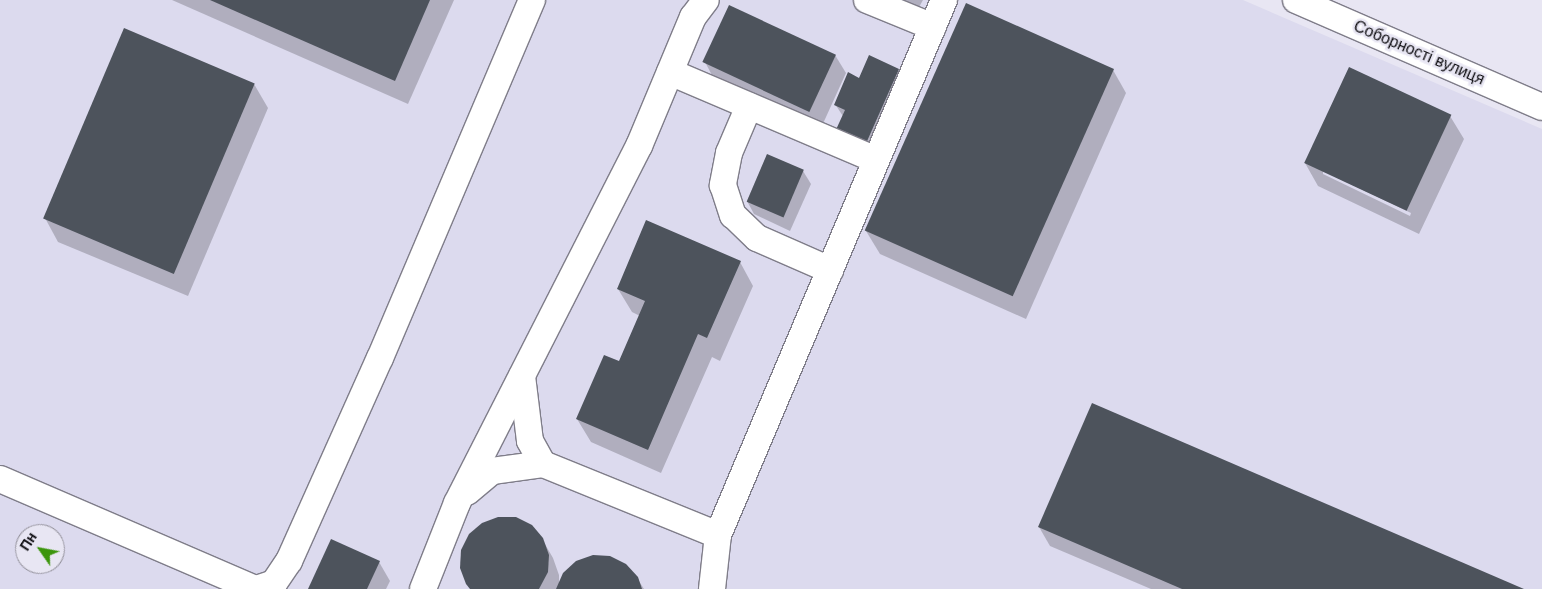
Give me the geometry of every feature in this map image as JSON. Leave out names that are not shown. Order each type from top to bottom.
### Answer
[{"type":"street","points":[[0,479],[256,588],[274,583],[289,561],[380,358],[532,0]]},
{"type":"street","points":[[423,589],[460,497],[639,146],[693,17],[706,0]]},
{"type":"street","points":[[867,0],[933,27]]},
{"type":"street","points":[[712,589],[718,534],[944,0]]},
{"type":"street","name":"Соборності вулиця","points":[[1296,0],[1542,107]]},
{"type":"street","points":[[670,72],[876,160]]},
{"type":"street","points":[[749,106],[728,153],[723,185],[733,215],[757,238],[830,270]]},
{"type":"street","points":[[522,376],[530,441],[543,464]]},
{"type":"street","points":[[460,497],[492,471],[543,464],[718,534]]},
{"type":"shaded area","points":[[0,0],[1243,0],[1542,129],[1542,589],[0,589]]},
{"type":"building","points":[[210,0],[430,0],[395,81]]},
{"type":"building","points":[[966,3],[1114,69],[1013,296],[865,230]]},
{"type":"building","points":[[729,5],[836,55],[809,112],[702,62]]},
{"type":"building","points":[[124,28],[255,83],[174,274],[43,219]]},
{"type":"building","points":[[869,55],[899,69],[864,148],[834,134],[845,110],[834,105],[848,72],[859,78]]},
{"type":"building","points":[[1349,67],[1451,115],[1407,211],[1304,163]]},
{"type":"building","points":[[767,154],[804,170],[784,217],[747,202]]},
{"type":"building","points":[[646,220],[741,261],[707,338],[698,334],[648,450],[576,419],[604,355],[619,361],[645,301],[617,289]]},
{"type":"building","points":[[1092,403],[1524,589],[1182,589],[1038,527]]},
{"type":"building","points":[[498,517],[516,517],[532,525],[543,538],[549,555],[548,572],[539,589],[470,589],[466,584],[460,568],[461,550],[469,534],[482,523]]},
{"type":"building","points":[[331,539],[380,561],[367,589],[308,589]]},
{"type":"building","points":[[593,555],[610,556],[626,564],[638,577],[642,589],[556,589],[563,573],[576,561]]}]
